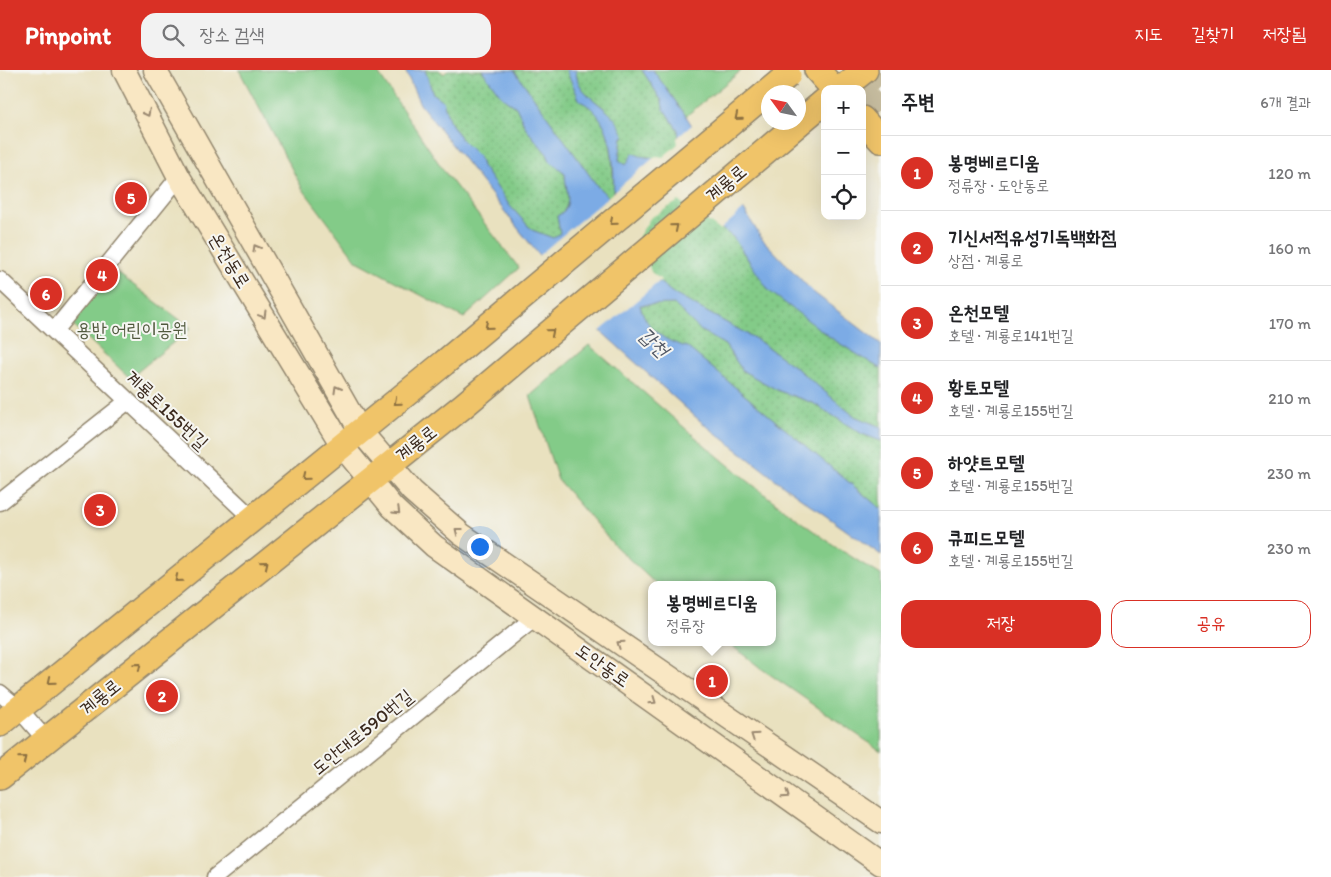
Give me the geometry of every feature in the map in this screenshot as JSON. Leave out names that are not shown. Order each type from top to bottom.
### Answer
[{"type":"main road","name":"온천동로","points":[[124,70],[179,177],[352,439]]},
{"type":"main road","name":"온천동로","points":[[155,70],[352,439]]},
{"type":"main road","points":[[818,70],[831,85]]},
{"type":"main road","points":[[846,85],[865,70]]},
{"type":"main road","points":[[9,716],[352,439],[791,72]]},
{"type":"main road","name":"계룡로","points":[[0,777],[473,397],[820,104]]},
{"type":"main road","points":[[866,123],[881,140]]},
{"type":"main road","name":"도안동로","points":[[352,439],[380,472],[461,534],[881,822]]},
{"type":"main road","name":"도안동로","points":[[380,472],[392,506],[434,546],[881,864]]},
{"type":"street","points":[[54,331],[179,177]]},
{"type":"street","name":"계룡로155번길","points":[[0,280],[253,519]]},
{"type":"street","points":[[0,502],[128,401]]},
{"type":"street","name":"도안대로590번길","points":[[215,877],[535,617]]},
{"type":"street","points":[[0,693],[9,716],[46,740]]},
{"type":"green space","points":[[239,70],[376,70],[444,171],[519,268],[464,318],[357,261],[302,188]]},
{"type":"green space","points":[[425,70],[439,70],[444,74],[448,70],[482,70],[501,96],[516,107],[527,130],[547,154],[550,161],[565,173],[568,197],[566,207],[557,216],[560,233],[553,238],[532,230],[510,206],[482,166],[479,157],[461,139],[449,120],[443,101],[433,94]]},
{"type":"green space","points":[[514,70],[566,70],[580,100],[592,108],[601,119],[606,131],[612,160],[614,202],[598,187]]},
{"type":"green space","points":[[576,70],[642,70],[662,101],[663,108],[678,130],[680,145],[664,160],[644,156],[634,158],[626,165],[619,160],[622,137],[624,137],[611,115],[579,85]]},
{"type":"green space","points":[[653,70],[742,70],[686,116]]},
{"type":"green space","points":[[679,198],[733,237],[750,263],[834,340],[881,369],[881,427],[854,416],[795,367],[756,339],[674,294],[649,274],[636,236],[648,216]]},
{"type":"green space","name":"용반 어린이공원","points":[[112,269],[191,328],[130,378],[69,321]]},
{"type":"green space","points":[[674,304],[700,330],[725,345],[743,371],[779,391],[813,403],[862,434],[881,441],[881,509],[687,347],[670,343],[645,322],[640,305]]},
{"type":"green space","points":[[589,345],[766,496],[803,524],[881,575],[881,751],[762,669],[732,646],[776,646],[776,581],[653,581],[614,545],[558,480],[530,396]]},
{"type":"water","name":"갑천","points":[[405,70],[425,70],[433,94],[443,101],[449,120],[461,139],[479,157],[482,166],[510,206],[532,230],[553,238],[560,233],[557,216],[563,212],[567,203],[565,173],[550,161],[547,154],[527,130],[516,107],[501,96],[482,70],[514,70],[598,187],[613,201],[613,159],[606,131],[592,109],[580,101],[566,70],[576,70],[579,84],[619,124],[625,137],[622,137],[619,160],[626,165],[633,153],[664,160],[680,145],[678,130],[663,108],[662,101],[642,70],[653,70],[686,116],[762,239],[813,292],[881,344],[881,369],[834,340],[769,291],[733,237],[679,198],[648,216],[636,236],[649,274],[674,294],[756,339],[795,367],[854,416],[881,427],[881,441],[862,434],[813,403],[779,391],[743,371],[725,345],[700,330],[674,304],[640,305],[643,313],[657,333],[687,347],[881,509],[881,555],[784,486],[699,420],[594,325],[420,104]]},
{"type":"pier","points":[[693,124],[745,208],[720,230],[679,201],[650,218],[639,236],[651,272],[661,280],[599,332],[537,257],[656,156],[663,157],[678,144],[677,138]]},
{"type":"tunnel","points":[[861,70],[881,91]]},
{"type":"tunnel","points":[[866,97],[881,113]]},
{"type":"place","name":"하얏트모텔","points":[[131,198]]},
{"type":"place","name":"황토모텔","points":[[102,275]]},
{"type":"place","name":"큐피드모텔","points":[[46,294]]},
{"type":"place","name":"온천모텔","points":[[100,510]]},
{"type":"place","name":"봉명베르디움","points":[[712,681]]},
{"type":"place","name":"기신서적유성기독백화점","points":[[162,696]]}]
